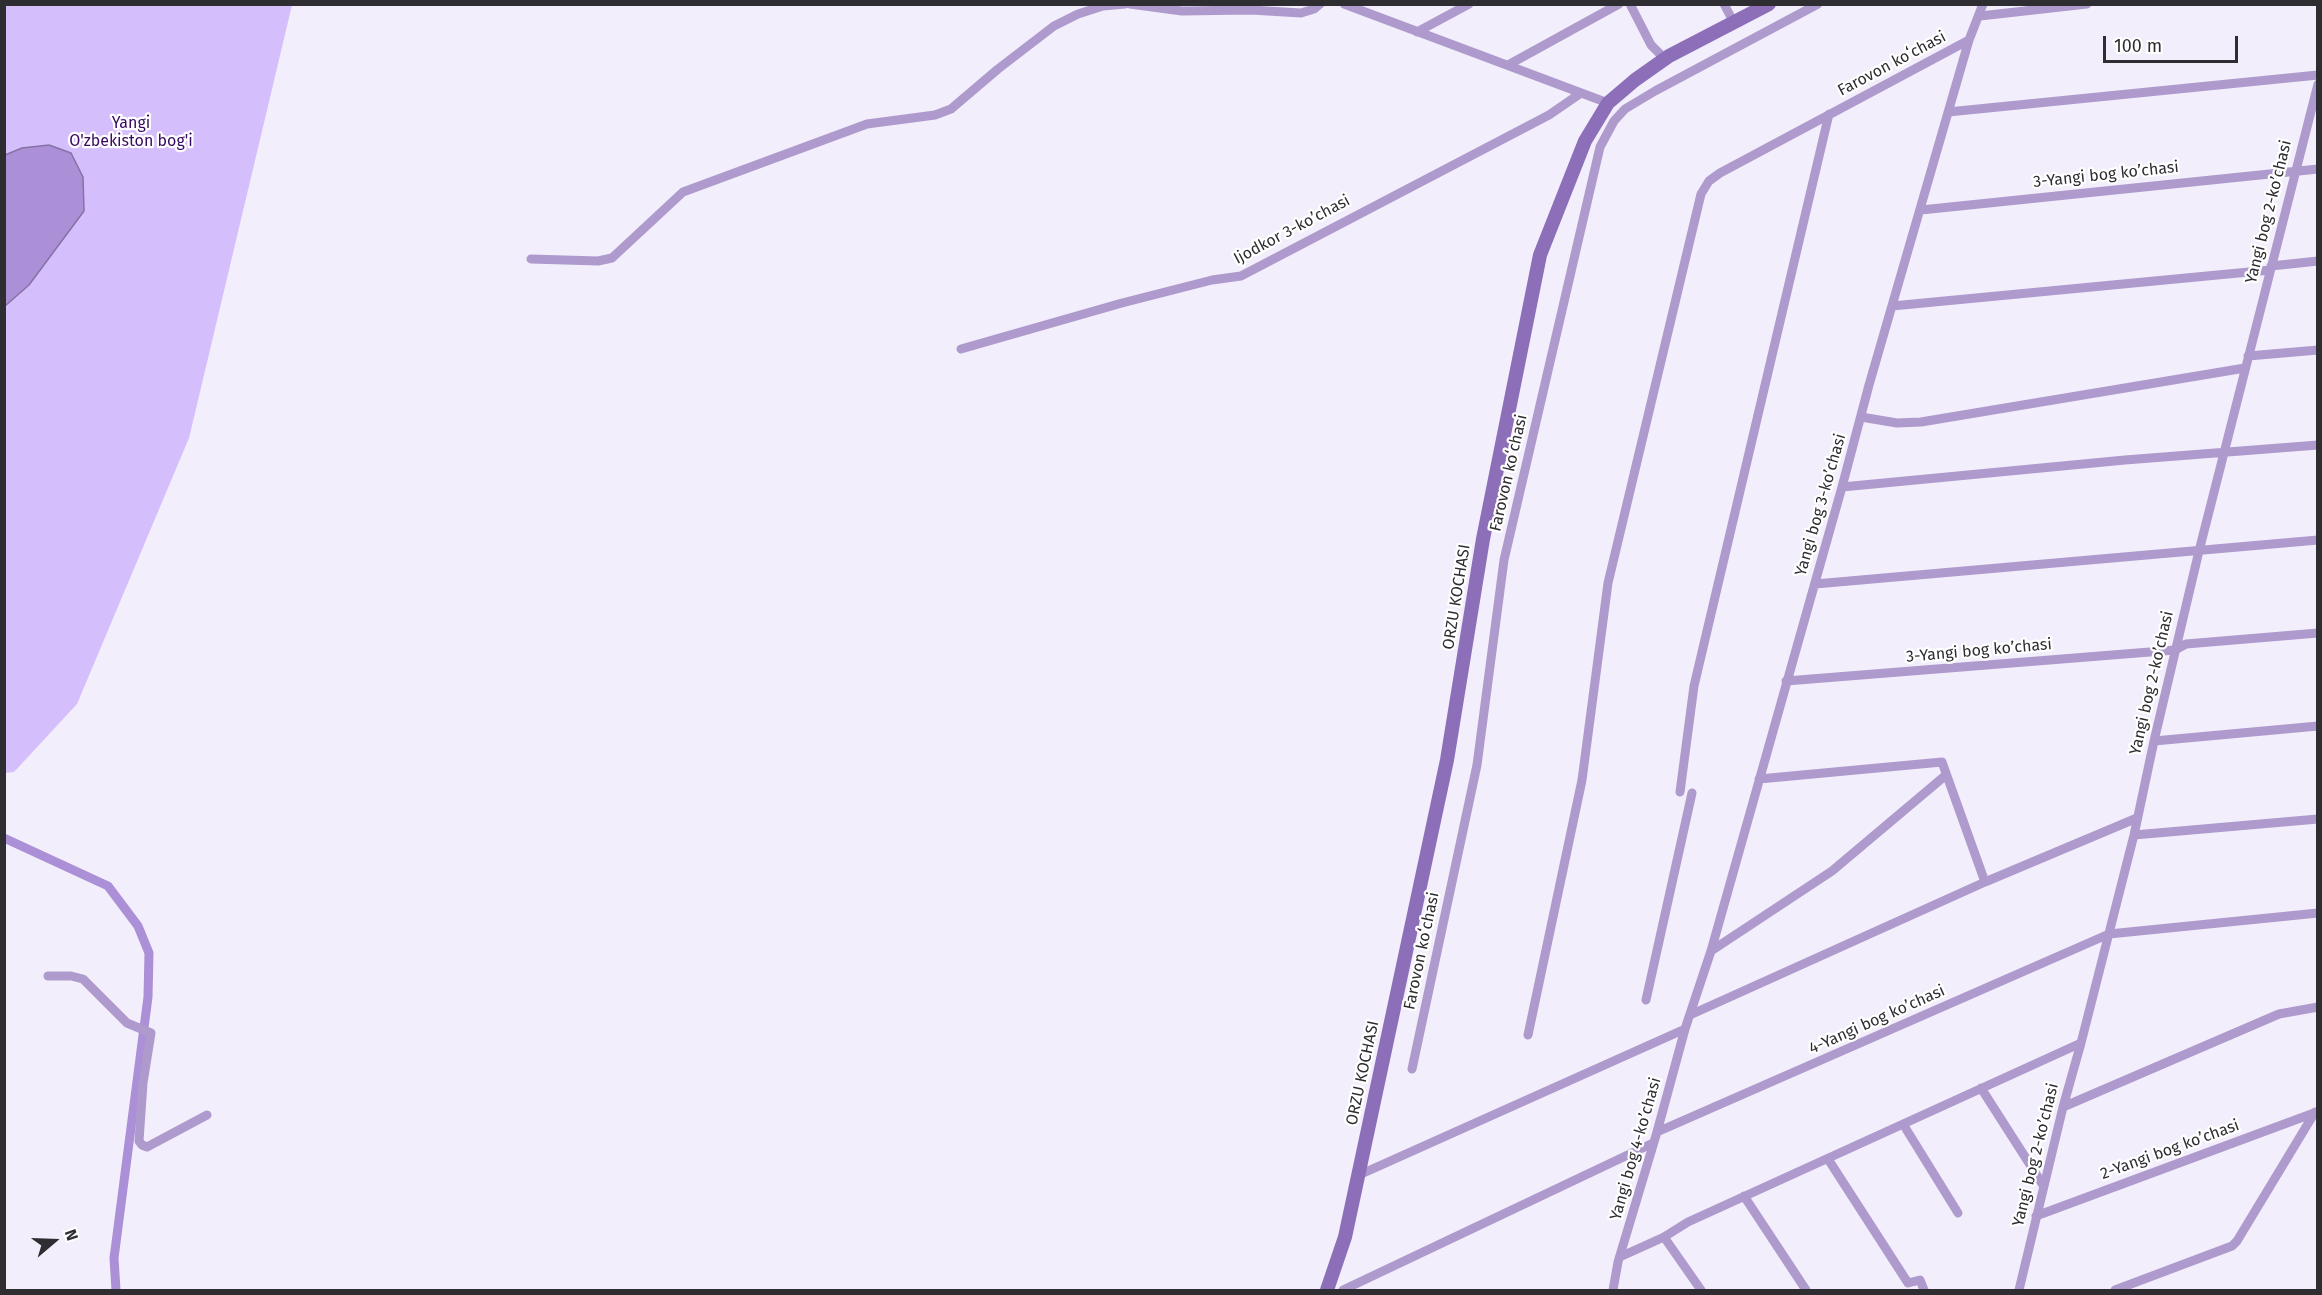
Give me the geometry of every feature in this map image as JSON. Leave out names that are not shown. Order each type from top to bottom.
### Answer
[{"type":"main road","name":"ORZU KOCHASI","points":[[1327,1290],[1345,1237],[1446,760],[1484,539],[1540,255],[1585,141],[1608,103],[1665,59],[1769,4]]},
{"type":"street","points":[[531,259],[598,261],[612,258],[683,192],[867,124],[935,115],[951,109],[1054,26],[1078,14],[1103,6],[1127,4],[1182,11],[1251,10],[1301,14],[1320,4]]},
{"type":"street","points":[[1344,4],[1608,103]]},
{"type":"street","points":[[1417,32],[1469,4]]},
{"type":"street","points":[[1508,65],[1618,4]]},
{"type":"street","points":[[1630,4],[1651,45],[1665,59]]},
{"type":"street","points":[[1725,4],[1734,22]]},
{"type":"street","name":"Farovon koʻchasi","points":[[1412,1069],[1477,765],[1504,560],[1600,147],[1614,121],[1625,108],[1818,4]]},
{"type":"street","name":"Yangi bog 3-koʼchasi","points":[[1690,1015],[1711,951],[1948,112],[1969,40],[1983,4]]},
{"type":"street","points":[[1980,16],[2087,4]]},
{"type":"street","name":"Farovon koʻchasi","points":[[1528,1035],[1582,780],[1608,583],[1701,194],[1709,181],[1720,173],[1969,40]]},
{"type":"street","points":[[1948,112],[2318,75]]},
{"type":"street","name":"Yangi bog 2-koʼchasi","points":[[2019,1290],[2062,1107],[2081,1043],[2134,835],[2175,650],[2244,368],[2318,84]]},
{"type":"street","name":"Ijodkor 3-koʼchasi","points":[[962,349],[1122,303],[1212,280],[1240,276],[1549,115],[1581,93]]},
{"type":"street","name":"Farovon koʻchasi","points":[[1680,792],[1694,686],[1829,114]]},
{"type":"street","points":[[2294,171],[2318,169]]},
{"type":"street","name":"3-Yangi bog koʼchasi","points":[[1921,210],[2294,171]]},
{"type":"street","points":[[1892,306],[2271,268],[2318,261]]},
{"type":"street","points":[[2248,356],[2318,350]]},
{"type":"street","points":[[1861,417],[1897,423],[1921,422],[2244,368]]},
{"type":"street","points":[[1842,487],[2125,460],[2318,445]]},
{"type":"street","points":[[1815,584],[2318,540]]},
{"type":"street","points":[[2175,650],[2186,644],[2318,633]]},
{"type":"street","name":"3-Yangi bog koʼchasi","points":[[1786,681],[2175,650]]},
{"type":"street","points":[[2154,741],[2318,726]]},
{"type":"street","points":[[1759,779],[1942,762],[1985,882]]},
{"type":"street","points":[[1711,951],[1832,871],[1946,775]]},
{"type":"street","points":[[1646,1000],[1692,793]]},
{"type":"street","points":[[1690,1015],[1985,882],[2137,818]]},
{"type":"street","points":[[2134,835],[2318,819]]},
{"type":"street","points":[[2109,934],[2318,913]]},
{"type":"street","name":"4-Yangi bog koʼchasi","points":[[1657,1132],[2109,934]]},
{"type":"street","points":[[48,976],[70,976],[83,980],[126,1023],[136,1029],[151,1033],[143,1083],[139,1141],[142,1145],[147,1147],[207,1115]]},
{"type":"street","points":[[2062,1107],[2278,1014],[2318,1007]]},
{"type":"street","name":"Yangi bog 4-koʼchasi","points":[[1612,1290],[1618,1262],[1622,1256],[1690,1015]]},
{"type":"street","points":[[1359,1174],[1685,1029]]},
{"type":"street","points":[[1622,1256],[1744,1196],[2081,1043]]},
{"type":"street","points":[[1981,1088],[2043,1185]]},
{"type":"street","points":[[2115,1290],[2232,1246],[2316,1111]]},
{"type":"street","name":"2-Yangi bog koʼchasi","points":[[2036,1216],[2316,1111]]},
{"type":"street","points":[[1903,1124],[1958,1213]]},
{"type":"street","points":[[1343,1290],[1653,1143]]},
{"type":"street","points":[[1828,1159],[1908,1283],[1920,1280],[1924,1290]]},
{"type":"street","points":[[1744,1196],[1806,1290]]},
{"type":"street","points":[[1664,1237],[1701,1290]]},
{"type":"green space","name":"Yangi O'zbekiston bog'i","points":[[4,5],[292,5],[189,438],[77,704],[14,772],[5,773]]},
{"type":"shaded area","points":[[49,145],[71,153],[83,177],[84,211],[29,285],[5,306],[5,155],[22,148]]},
{"type":"waterway","points":[[4,838],[108,886],[138,926],[149,953],[148,997],[114,1258],[116,1290]]}]
